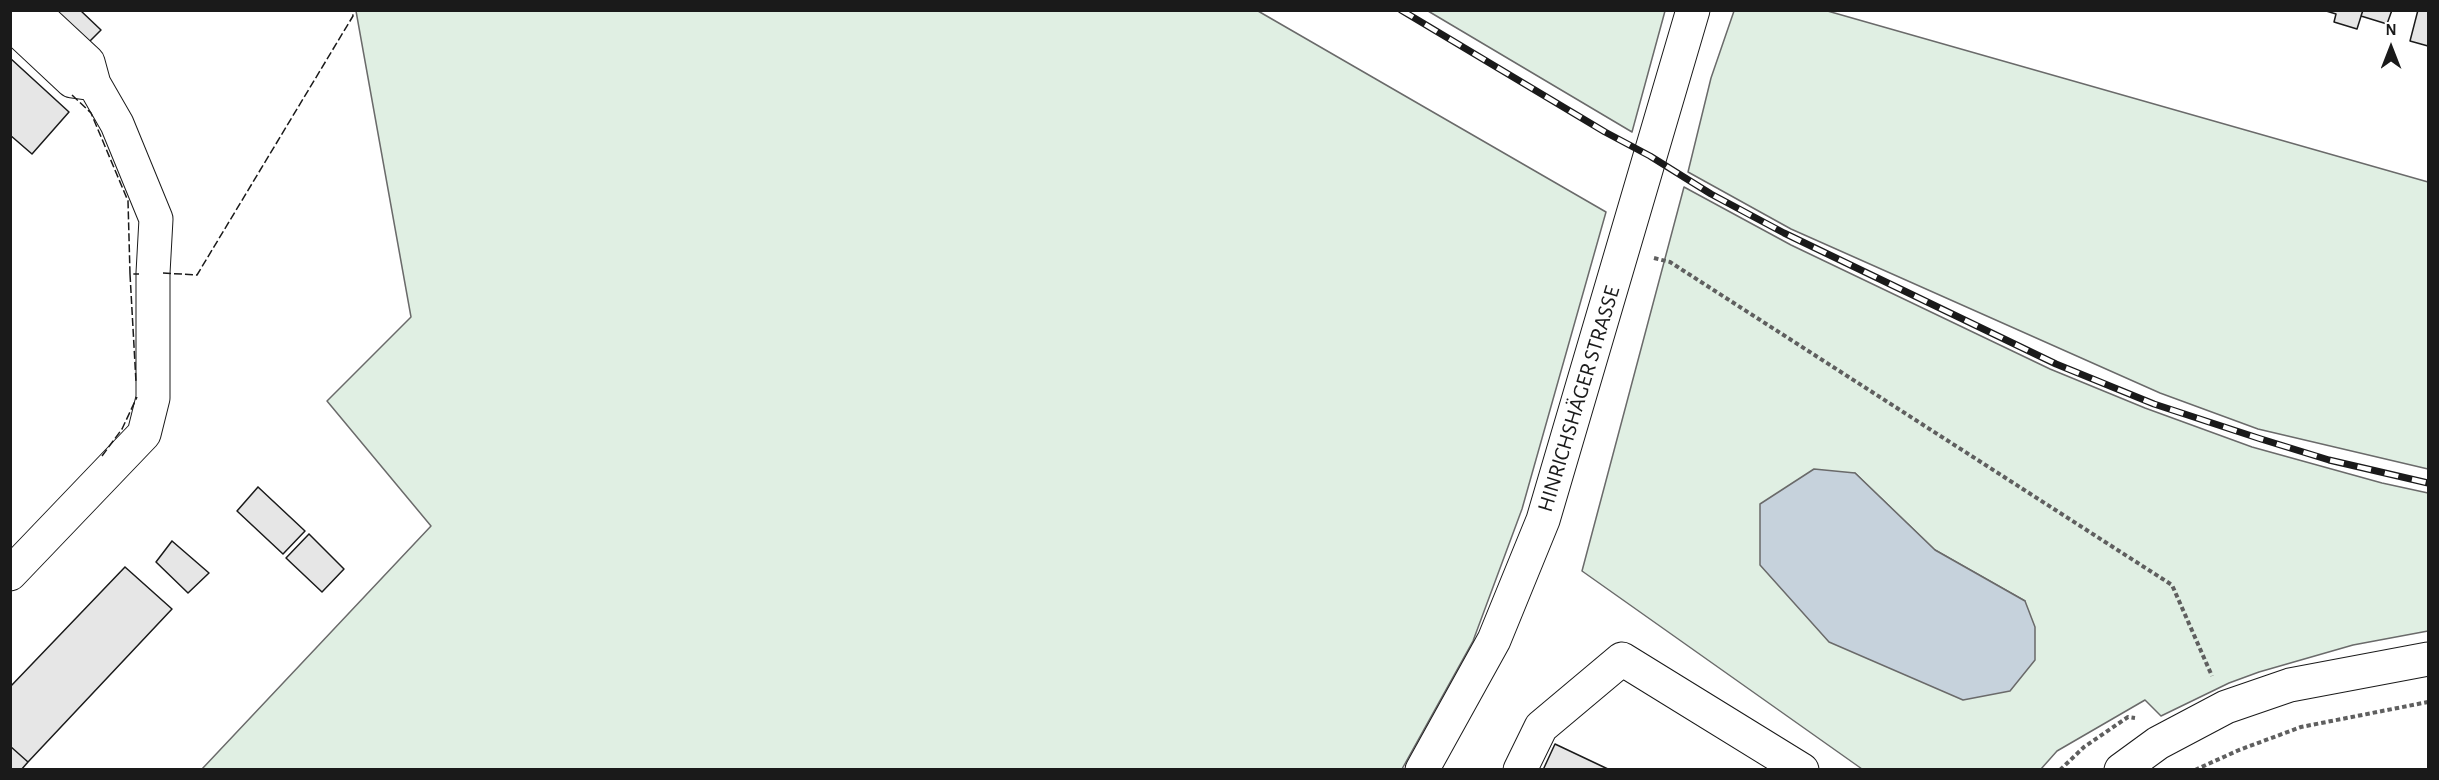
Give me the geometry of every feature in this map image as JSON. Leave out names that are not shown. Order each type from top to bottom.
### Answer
[{"type":"main road","points":[[10,574],[144,434],[153,398],[153,273],[156,219],[117,124],[94,84],[88,62],[33,10]]},
{"type":"main road","name":"HINRICHSHÄGER STRASSE","points":[[1422,770],[1494,640],[1543,520],[1693,10]]},
{"type":"main road","points":[[10,23],[72,81],[94,84]]},
{"type":"main road","points":[[2121,770],[2158,743],[2226,707],[2290,685],[2428,659]]},
{"type":"main road","points":[[1520,770],[1541,727],[1622,660],[1802,770]]},
{"type":"path","points":[[1624,249],[1670,262],[2172,585],[2226,707]]},
{"type":"path","points":[[2194,770],[2301,727],[2428,702]]},
{"type":"green space","points":[[1824,10],[2428,182],[2428,469],[2258,429],[2160,393],[1791,229],[1688,172],[1711,78],[1734,11]]},
{"type":"green space","points":[[356,11],[1258,11],[1606,212],[1522,509],[1473,641],[1402,769],[202,769],[431,526],[327,401],[411,317]]},
{"type":"green space","points":[[1428,11],[1665,11],[1632,132]]},
{"type":"green space","points":[[1684,187],[1791,245],[2050,369],[2145,408],[2252,447],[2382,483],[2428,493],[2428,631],[2353,645],[2259,672],[2229,683],[2161,716],[2145,700],[2057,751],[2041,769],[1862,769],[1582,571]],"holes":[[[1855,473],[1935,550],[2025,601],[1761,504]]]},
{"type":"shaded area","points":[[1814,469],[1855,473],[1935,550],[2025,601],[2035,627],[2035,660],[2010,691],[1963,700],[1829,642],[1760,565],[1760,504]]},
{"type":"building","points":[[55,10],[80,10],[101,30],[89,42]]},
{"type":"building","points":[[2323,10],[2363,10],[2357,29],[2334,22],[2336,14]]},
{"type":"building","points":[[2363,10],[2392,10],[2387,24],[2361,16]]},
{"type":"building","points":[[2418,10],[2428,10],[2428,46],[2410,41]]},
{"type":"building","points":[[10,58],[69,112],[32,154],[10,135]]},
{"type":"building","points":[[258,487],[305,531],[283,554],[237,511]]},
{"type":"building","points":[[309,534],[344,569],[322,592],[286,558]]},
{"type":"building","points":[[172,541],[209,573],[188,593],[156,562]]},
{"type":"building","points":[[125,567],[172,609],[28,762],[10,746],[10,687]]},
{"type":"building","points":[[1555,744],[1610,770],[1543,770]]},
{"type":"building","points":[[10,746],[28,762],[21,770],[10,770]]},
{"type":"railway","points":[[1401,10],[1711,194],[1784,233],[2056,364],[2154,404],[2261,439],[2329,460],[2428,483]]},
{"type":"fence","points":[[163,273],[197,275],[353,16],[352,10]]},
{"type":"fence","points":[[72,95],[91,113],[128,201],[130,274],[139,274]]},
{"type":"fence","points":[[130,274],[136,382]]},
{"type":"fence","points":[[102,456],[122,429],[137,397]]}]
